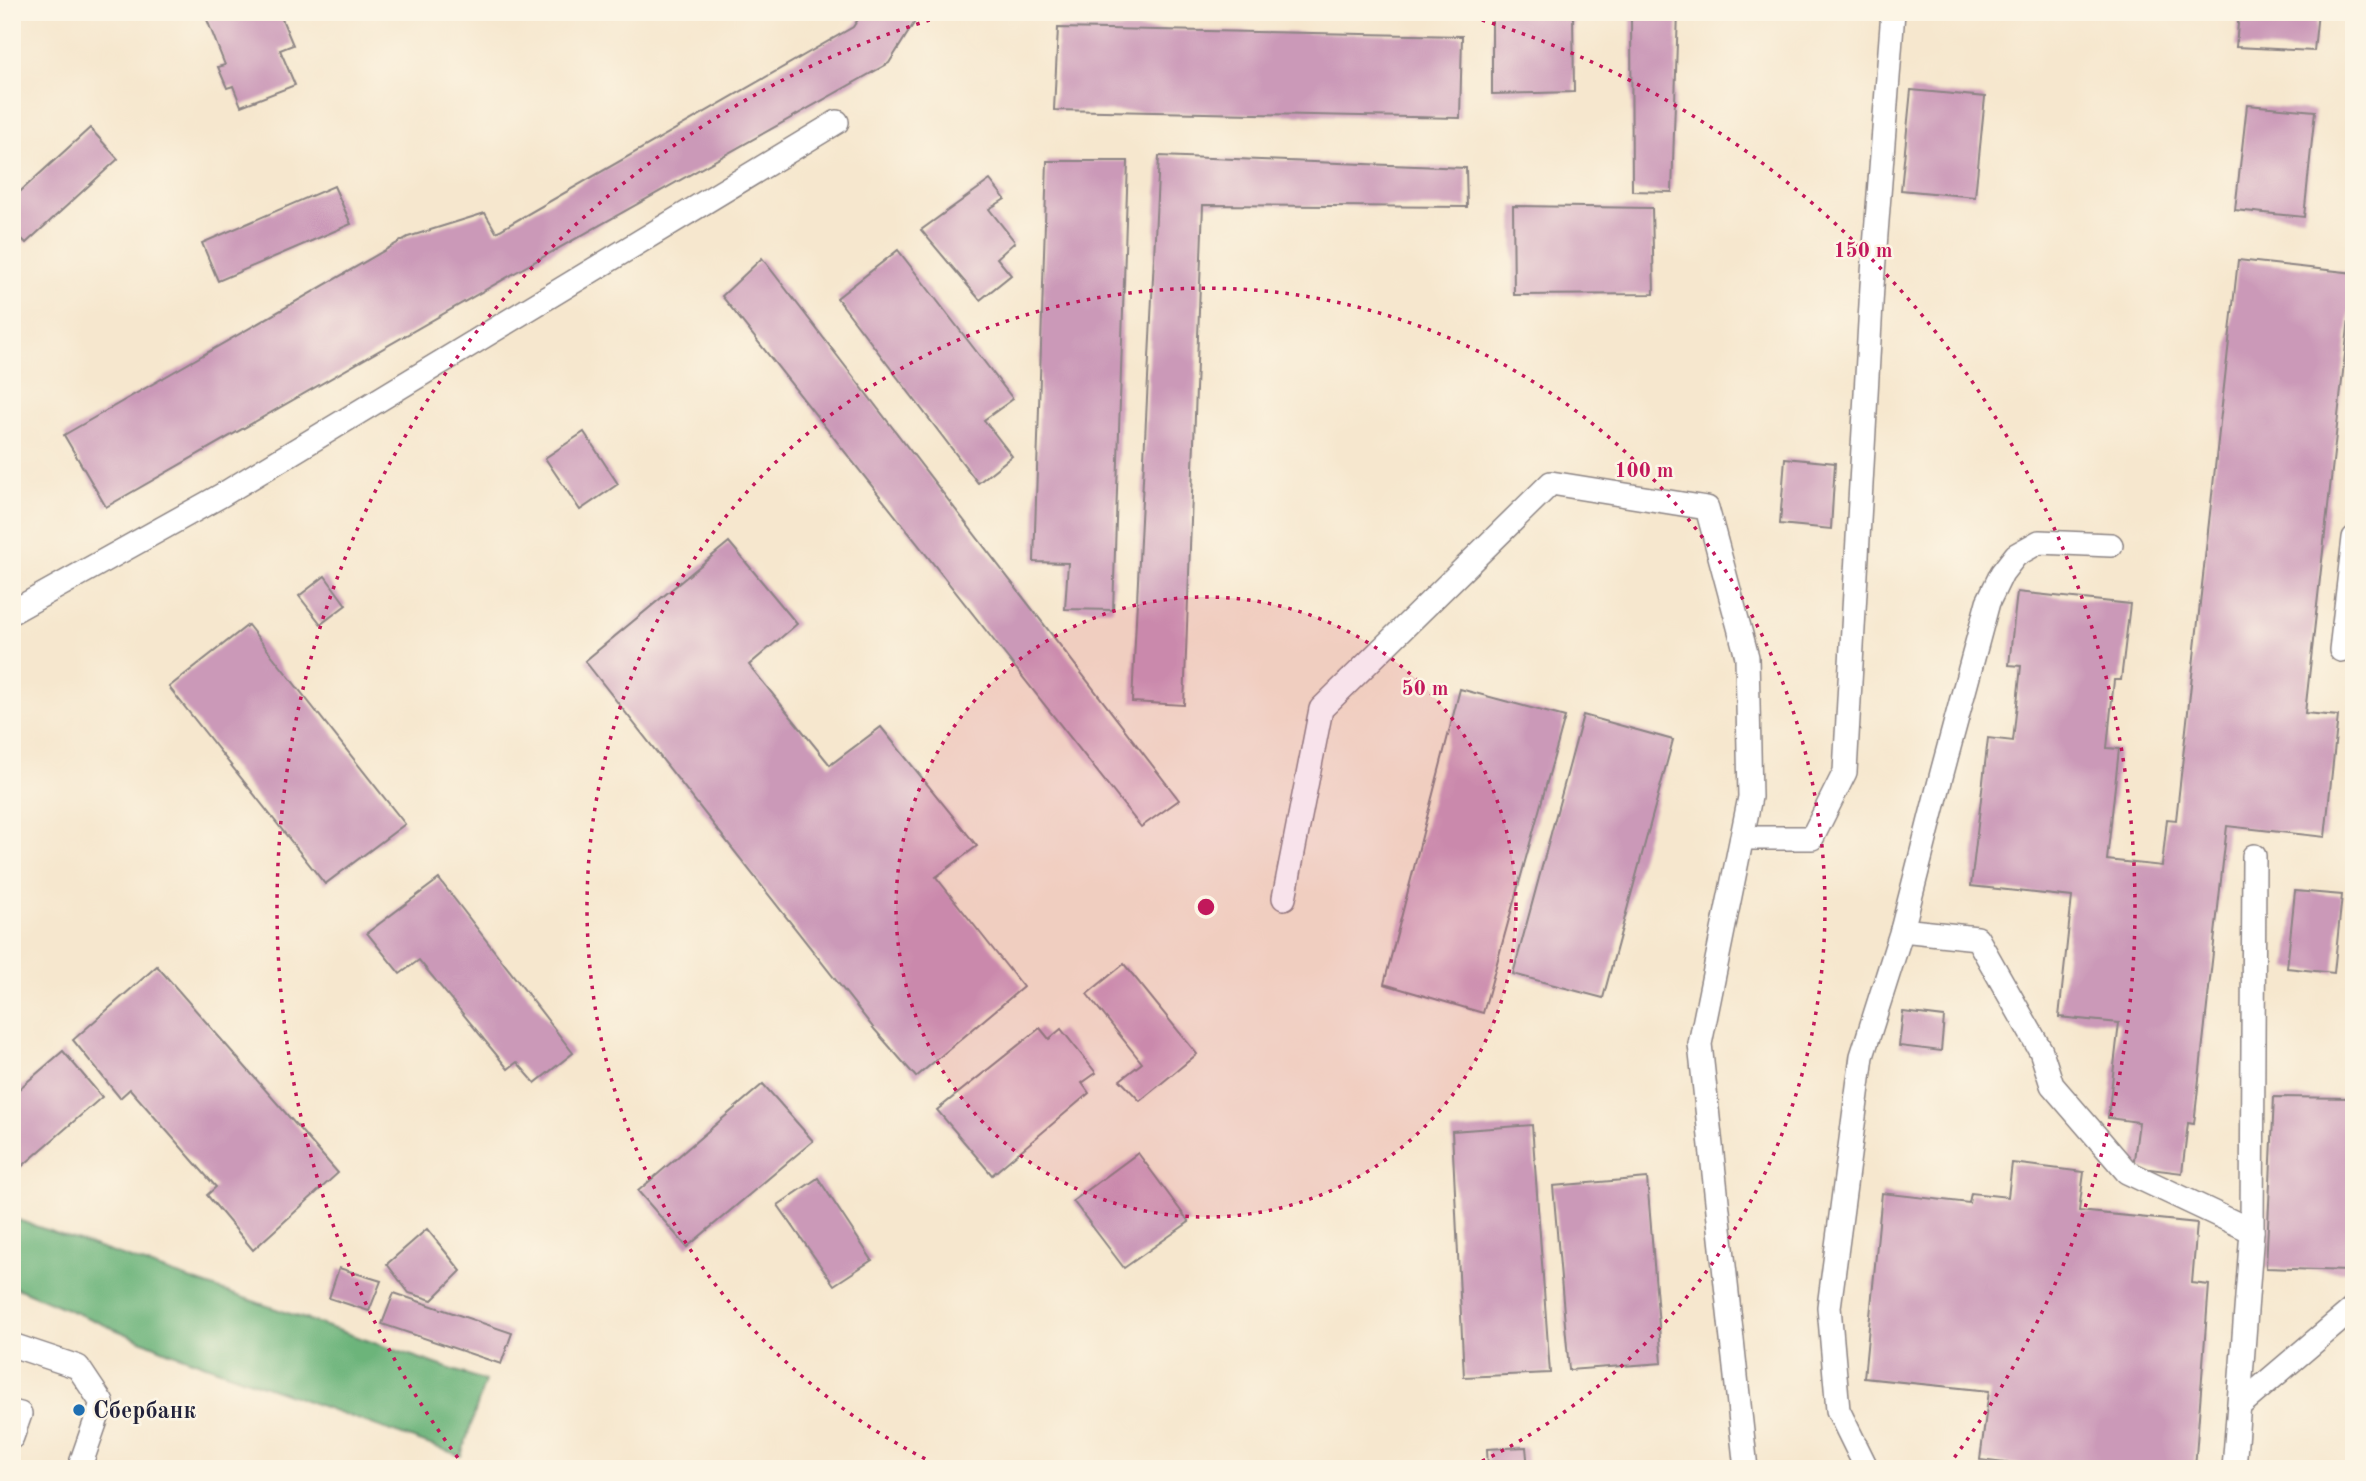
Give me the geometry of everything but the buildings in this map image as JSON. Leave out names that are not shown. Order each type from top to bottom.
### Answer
[{"type":"lane","points":[[1742,838],[1812,838],[1844,772],[1872,286],[1893,12]]},
{"type":"lane","points":[[12,612],[222,495],[837,122]]},
{"type":"lane","points":[[1284,898],[1321,709],[1551,482],[1707,508],[1747,657],[1751,797],[1700,1044],[1746,1469]]},
{"type":"lane","points":[[2341,650],[2354,538]]},
{"type":"lane","points":[[1867,1469],[1838,1410],[1829,1307],[1863,1056],[1902,930],[1988,603],[2002,573],[2016,555],[2039,542],[2111,545]]},
{"type":"lane","points":[[2234,1469],[2252,1231],[2255,856]]},
{"type":"lane","points":[[1902,930],[1977,938],[2041,1051],[2052,1085],[2127,1172],[2252,1231]]},
{"type":"lane","points":[[2240,1405],[2354,1308]]},
{"type":"lane","points":[[12,1345],[78,1367],[102,1403],[79,1469]]},
{"type":"lane","points":[[12,1412],[20,1414],[12,1437]]},
{"type":"green space","points":[[12,1218],[485,1381],[461,1456],[167,1351],[12,1286]]},
{"type":"place","name":"Сбербанк","points":[[79,1410]]}]
